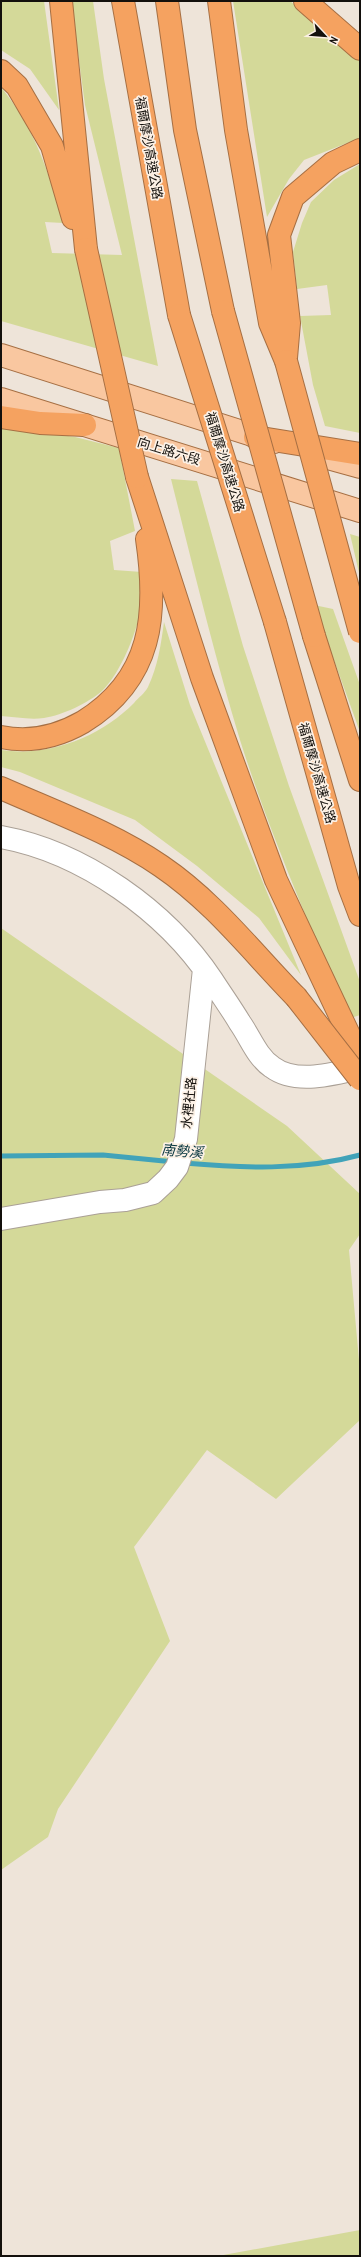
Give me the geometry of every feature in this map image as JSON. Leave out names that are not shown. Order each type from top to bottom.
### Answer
[{"type":"highway","points":[[1,737],[23,741],[41,739],[76,725],[107,704],[132,676],[141,655],[149,627],[152,586],[137,477],[86,249],[61,1]]},
{"type":"highway","name":"福爾摩沙高速公路","points":[[123,1],[179,315],[275,622],[349,886],[360,915]]},
{"type":"highway","points":[[167,1],[185,130],[223,311],[314,636],[360,780]]},
{"type":"highway","points":[[220,1],[236,130],[270,323],[286,361],[360,632]]},
{"type":"highway","points":[[305,1],[360,49]]},
{"type":"highway","points":[[1,71],[17,86],[52,146],[70,211],[86,249]]},
{"type":"highway","points":[[286,361],[289,323],[279,235],[293,197],[333,163],[360,150]]},
{"type":"highway","points":[[1,418],[40,423],[85,425]]},
{"type":"highway","points":[[255,437],[360,454]]},
{"type":"highway","points":[[137,477],[202,678],[276,880],[360,1058]]},
{"type":"highway","points":[[1,788],[114,838],[161,866],[201,897],[230,925],[260,961],[296,997],[360,1079]]},
{"type":"main road","points":[[1,355],[255,437],[360,467]]},
{"type":"main road","name":"向上路六段","points":[[1,398],[360,511]]},
{"type":"street","points":[[1,836],[50,851],[89,869],[132,895],[166,927],[204,969],[259,1053],[272,1067],[289,1076],[334,1074],[360,1068]]},
{"type":"street","name":"水裡社路","points":[[1,1219],[100,1202],[125,1200],[153,1193],[168,1180],[179,1162],[186,1139],[204,969]]},
{"type":"green space","points":[[1,1],[44,1],[59,110],[30,69],[1,50]]},
{"type":"green space","points":[[71,1],[93,1],[104,79],[158,366],[1,321],[1,87],[13,103],[32,135],[40,152],[52,186],[63,223],[45,222],[52,253],[122,255],[85,105]]},
{"type":"green space","points":[[233,1],[290,1],[360,57],[360,138],[304,160],[289,179],[267,217]]},
{"type":"green space","points":[[360,164],[360,433],[325,426],[313,385],[300,316],[331,315],[327,285],[297,289],[293,252],[302,223],[311,202],[334,180]]},
{"type":"green space","points":[[1,426],[75,437],[119,448],[135,531],[110,541],[114,570],[142,572],[143,599],[137,624],[128,650],[109,683],[102,691],[90,700],[75,708],[39,719],[1,716]]},
{"type":"green space","points":[[171,479],[197,481],[243,646],[289,786],[360,982],[360,1015],[348,1019],[264,811],[240,740],[221,675]]},
{"type":"green space","points":[[350,534],[360,537],[360,577]]},
{"type":"green space","points":[[314,605],[333,609],[360,685],[360,732]]},
{"type":"green space","points":[[164,622],[190,705],[301,975],[259,918],[197,866],[135,820],[20,772],[1,767],[1,750],[38,750],[56,747],[90,735],[121,715],[148,687],[157,663]]},
{"type":"green space","points":[[1,928],[287,1126],[360,1194],[360,1234],[349,1250],[360,1371],[360,1420],[276,1499],[207,1450],[134,1547],[170,1641],[58,1809],[48,1837],[1,1870]]},
{"type":"green space","points":[[360,2230],[360,2256],[218,2256]]},
{"type":"waterway","name":"南勢溪","points":[[1,1156],[103,1155],[174,1162]]},
{"type":"waterway","name":"南勢溪","points":[[184,1163],[272,1167],[316,1164],[360,1155]]}]
